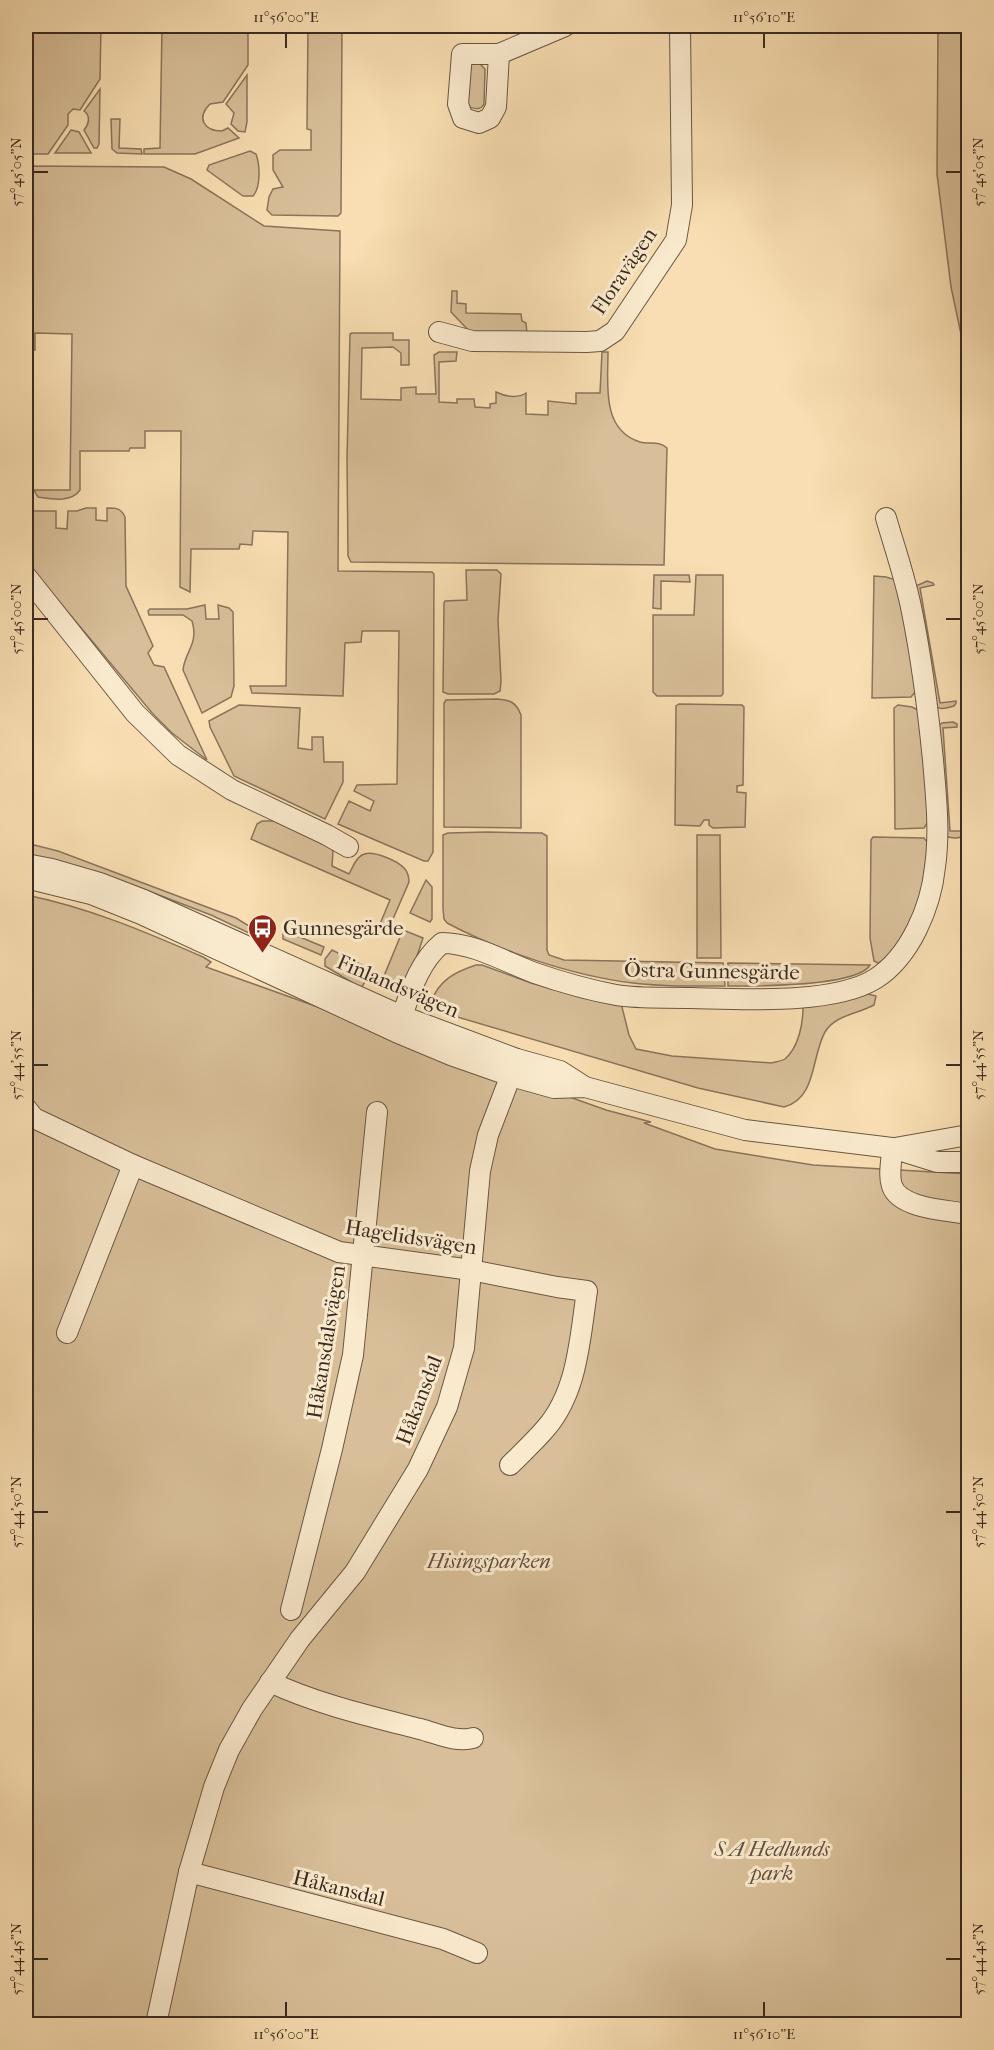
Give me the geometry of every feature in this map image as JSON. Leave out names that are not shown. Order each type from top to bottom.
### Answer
[{"type":"street","points":[[499,54],[565,26]]},
{"type":"street","name":"Floravägen","points":[[439,332],[472,340],[587,342],[600,341],[615,331],[676,240],[682,205],[680,26]]},
{"type":"street","name":"Östra Gunnesgärde","points":[[402,1016],[425,962],[442,943],[465,945],[537,974],[618,995],[795,998],[862,986],[876,979],[886,970],[912,938],[922,917],[935,870],[938,832],[926,691],[912,612],[886,518]]},
{"type":"street","points":[[26,576],[135,712],[178,755],[232,790],[348,847]]},
{"type":"street","name":"Finlandsvägen","points":[[26,864],[100,883],[144,900],[514,1067]]},
{"type":"street","name":"Finlandsvägen","points":[[26,878],[91,894],[131,910],[451,1055],[514,1067],[560,1071],[585,1087],[745,1130],[892,1148],[937,1162],[969,1162]]},
{"type":"street","name":"Håkansdal","points":[[156,2025],[189,1872],[214,1787],[229,1750],[252,1709],[300,1639],[355,1572],[418,1469],[447,1407],[464,1348],[480,1171],[488,1135],[514,1067]]},
{"type":"street","name":"Håkansdalsvägen","points":[[291,1610],[349,1376],[356,1335],[377,1112]]},
{"type":"street","name":"Hagelidsvägen","points":[[28,1117],[133,1165],[339,1252],[471,1270],[587,1291],[573,1377],[564,1400],[548,1427],[510,1465]]},
{"type":"street","name":"Finlandsvägen","points":[[892,1148],[969,1135]]},
{"type":"street","points":[[892,1148],[892,1185],[895,1192],[904,1200],[919,1206],[969,1214]]},
{"type":"street","points":[[67,1333],[133,1165]]},
{"type":"street","points":[[270,1682],[297,1695],[386,1720],[457,1739],[473,1738]]},
{"type":"street","name":"Håkansdal","points":[[189,1872],[443,1939],[477,1953]]},
{"type":"green space","points":[[26,26],[101,26],[100,79],[80,110],[73,109],[68,114],[68,125],[48,154],[26,154]]},
{"type":"green space","points":[[162,26],[248,26],[248,65],[223,102],[210,104],[203,114],[204,123],[211,129],[222,131],[228,128],[239,138],[195,154],[144,154],[144,149],[160,148]]},
{"type":"green space","points":[[308,26],[342,26],[341,213],[338,216],[272,215],[267,210],[269,197],[273,189],[283,187],[273,170],[273,155],[280,150],[311,150],[311,130],[307,129]]},
{"type":"green space","points":[[938,26],[968,26],[968,367],[951,287],[937,174]]},
{"type":"green space","points":[[471,63],[479,63],[485,69],[484,104],[479,108],[466,105]]},
{"type":"green space","points":[[247,75],[245,132],[238,131],[231,124],[234,113],[226,104]]},
{"type":"green space","points":[[100,89],[99,144],[97,148],[94,148],[84,130],[88,115],[84,111]]},
{"type":"green space","points":[[111,119],[120,119],[119,148],[141,149],[142,154],[117,153],[112,149]]},
{"type":"green space","points":[[71,130],[79,132],[91,153],[55,153]]},
{"type":"green space","points":[[250,151],[256,154],[259,170],[259,182],[253,196],[243,196],[207,170],[209,165]]},
{"type":"green space","points":[[26,166],[164,167],[191,179],[264,226],[340,231],[338,571],[432,572],[434,574],[433,852],[428,861],[338,824],[349,801],[370,811],[374,801],[354,791],[357,785],[397,784],[399,631],[362,631],[361,642],[345,643],[343,696],[252,693],[250,686],[286,686],[288,532],[253,531],[252,545],[240,544],[239,549],[191,549],[190,592],[180,587],[181,431],[145,431],[145,448],[130,448],[129,451],[80,451],[80,490],[72,497],[66,498],[38,497],[34,490],[70,490],[72,334],[35,333],[35,350],[26,349]]},
{"type":"green space","points":[[452,291],[457,291],[457,303],[466,304],[466,313],[521,314],[522,321],[526,323],[527,334],[471,333],[451,312]]},
{"type":"green space","points":[[393,333],[393,340],[409,340],[409,365],[401,365],[401,353],[393,347],[362,348],[361,399],[401,400],[401,388],[416,387],[416,394],[436,394],[434,355],[439,352],[457,352],[456,361],[439,362],[439,402],[457,403],[457,399],[474,399],[475,407],[490,408],[490,404],[496,403],[496,392],[511,396],[526,393],[526,414],[548,415],[548,401],[576,404],[576,393],[600,393],[602,352],[608,352],[609,404],[619,427],[627,436],[640,442],[661,444],[667,448],[664,565],[351,562],[348,556],[347,459],[350,334]]},
{"type":"green space","points":[[96,508],[96,520],[107,521],[107,508],[118,509],[125,517],[126,586],[153,646],[148,653],[154,665],[164,667],[207,760],[172,733],[153,714],[26,562],[26,511],[56,511],[56,528],[67,529],[68,511]]},
{"type":"green space","points":[[466,570],[497,570],[501,574],[498,620],[501,681],[500,691],[494,694],[448,694],[443,692],[444,603],[445,601],[467,600]]},
{"type":"green space","points":[[654,575],[689,575],[690,582],[661,581],[661,609],[653,608]]},
{"type":"green space","points":[[696,575],[723,575],[723,694],[721,696],[657,696],[653,692],[653,615],[694,615]]},
{"type":"green space","points":[[874,576],[896,580],[908,632],[916,691],[911,697],[872,698]]},
{"type":"green space","points":[[927,581],[934,585],[920,588],[940,703],[956,701],[954,706],[945,708],[936,707],[916,586]]},
{"type":"green space","points":[[205,605],[206,619],[219,619],[218,605],[229,608],[233,612],[234,686],[231,697],[202,713],[183,670],[193,642],[192,621],[183,615],[149,615],[148,611],[150,609],[187,609]]},
{"type":"green space","points":[[497,699],[512,702],[521,715],[521,828],[444,827],[444,703],[446,700]]},
{"type":"green space","points":[[679,704],[742,705],[744,707],[743,785],[737,786],[737,792],[746,793],[745,827],[713,828],[709,825],[709,820],[704,820],[700,826],[675,825],[676,706]]},
{"type":"green space","points":[[239,705],[300,708],[298,748],[312,750],[312,737],[323,737],[324,762],[343,762],[343,782],[325,819],[234,776],[209,721]]},
{"type":"green space","points":[[898,705],[918,710],[925,751],[928,822],[924,828],[895,829],[894,708]]},
{"type":"green space","points":[[942,723],[957,724],[957,727],[943,728],[950,831],[964,831],[965,834],[956,838],[946,836],[938,726]]},
{"type":"green space","points":[[262,821],[274,821],[330,846],[333,851],[332,866],[349,874],[354,863],[366,854],[385,857],[405,869],[409,882],[386,935],[377,931],[390,900],[251,839],[257,824]]},
{"type":"green space","points":[[487,832],[542,833],[547,836],[547,950],[549,955],[564,960],[723,963],[725,986],[644,984],[586,975],[537,961],[447,923],[443,909],[443,835]]},
{"type":"green space","points":[[697,835],[720,835],[721,958],[697,958]]},
{"type":"green space","points":[[873,837],[924,838],[928,843],[922,886],[914,914],[901,940],[878,963],[874,961],[870,938],[871,840]]},
{"type":"green space","points":[[26,843],[58,851],[236,918],[249,926],[251,934],[211,915],[133,885],[26,857]]},
{"type":"green space","points":[[426,880],[432,887],[432,919],[430,922],[410,913]]},
{"type":"green space","name":"Hisingsparken","points":[[26,895],[71,906],[116,921],[203,957],[211,962],[206,967],[606,1110],[651,1122],[644,1123],[715,1149],[813,1165],[968,1174],[968,2024],[26,2024]]},
{"type":"green space","points":[[283,930],[324,947],[321,955],[283,939]]},
{"type":"green space","points":[[403,930],[423,938],[413,967],[406,982],[397,991],[379,988]]},
{"type":"green space","points":[[332,950],[368,968],[367,979],[361,988],[325,966],[325,959]]},
{"type":"green space","points":[[728,963],[870,965],[861,972],[846,978],[826,981],[804,984],[728,986]]},
{"type":"green space","points":[[476,965],[583,998],[621,1003],[629,1035],[636,1049],[672,1056],[771,1063],[780,1061],[790,1054],[797,1041],[803,1007],[868,994],[876,996],[874,1005],[841,1018],[829,1026],[821,1042],[808,1086],[795,1102],[784,1107],[698,1088],[437,1011],[431,1002],[443,982]]},
{"type":"place","name":"Gunnesgärde","points":[[262,954]]},
{"type":"park label","name":"S A Hedlunds park","points":[[772,1861]]}]
